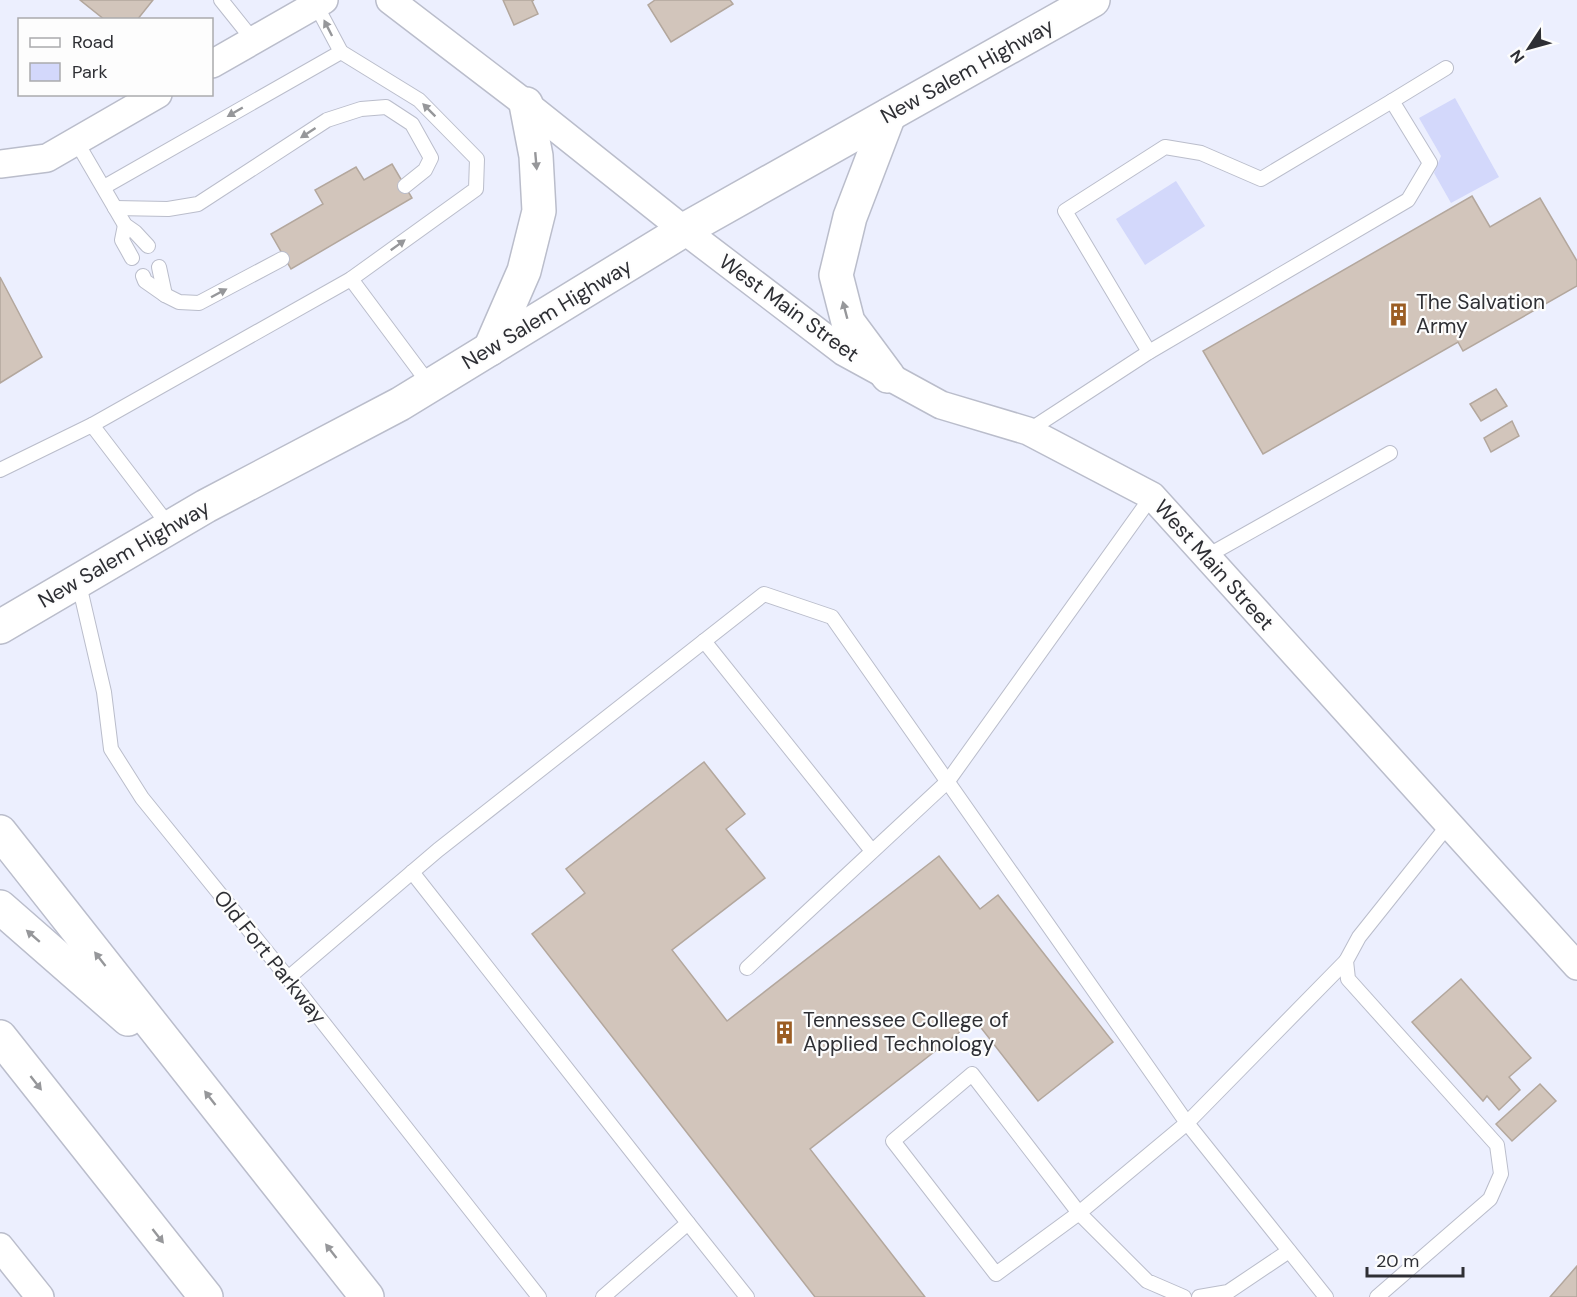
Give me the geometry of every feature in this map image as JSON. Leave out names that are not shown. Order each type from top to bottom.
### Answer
[{"type":"main road","name":"New Salem Highway","points":[[0,627],[170,527],[400,404],[684,230],[1093,0]]},
{"type":"main road","points":[[490,349],[524,271],[539,211],[536,156],[526,104]]},
{"type":"main road","points":[[888,376],[848,322],[836,275],[850,217],[889,115]]},
{"type":"main road","points":[[0,832],[367,1297]]},
{"type":"main road","points":[[0,907],[188,1071]]},
{"type":"main road","points":[[0,1037],[206,1297]]},
{"type":"street","name":"West Main Street","points":[[390,0],[844,352],[941,405],[1028,431],[1152,496],[1577,966]]},
{"type":"street","points":[[213,63],[320,2]]},
{"type":"street","points":[[0,164],[47,158],[155,96]]},
{"type":"street","points":[[0,1247],[40,1297]]},
{"type":"lane","points":[[221,0],[253,40]]},
{"type":"lane","points":[[0,470],[92,425],[351,279],[476,189],[477,159],[419,100],[341,52],[320,2]]},
{"type":"lane","points":[[104,187],[341,52]]},
{"type":"lane","points":[[1149,352],[1065,211],[1165,147],[1201,153],[1261,179],[1446,68]]},
{"type":"lane","points":[[1028,431],[1149,352],[1408,200],[1430,163],[1392,101]]},
{"type":"lane","points":[[115,208],[168,209],[198,204],[327,120],[361,109],[386,108],[412,124],[431,158],[425,170],[405,186]]},
{"type":"lane","points":[[76,141],[125,225],[148,246]]},
{"type":"lane","points":[[125,225],[122,240],[132,258]]},
{"type":"lane","points":[[143,276],[145,281],[179,302],[199,303],[282,259]]},
{"type":"lane","points":[[159,267],[165,295]]},
{"type":"lane","points":[[351,279],[430,385]]},
{"type":"lane","points":[[92,425],[170,527]]},
{"type":"lane","points":[[1207,556],[1390,453]]},
{"type":"lane","points":[[747,968],[948,781],[1152,496]]},
{"type":"lane","name":"Old Fort Parkway","points":[[78,580],[104,692],[111,749],[142,798],[288,978],[539,1297]]},
{"type":"lane","points":[[288,978],[412,872],[764,594],[832,618],[1187,1124],[1326,1297]]},
{"type":"lane","points":[[704,641],[872,851]]},
{"type":"lane","points":[[1184,1297],[1147,1281],[1079,1213],[972,1074],[893,1141],[996,1274],[1079,1213],[1187,1124],[1346,961],[1359,937],[1449,824]]},
{"type":"lane","points":[[412,872],[747,1297]]},
{"type":"lane","points":[[1346,961],[1348,979],[1497,1145],[1501,1174],[1491,1199],[1377,1297]]},
{"type":"lane","points":[[603,1297],[688,1223]]},
{"type":"lane","points":[[1199,1297],[1228,1292],[1289,1251]]},
{"type":"green space","points":[[1455,98],[1499,177],[1451,203],[1434,173],[1441,156],[1419,118]]},
{"type":"green space","points":[[1176,181],[1205,226],[1145,265],[1116,219]]},
{"type":"building","points":[[80,0],[153,0],[139,18],[102,18]]},
{"type":"building","points":[[503,0],[534,0],[532,1],[538,14],[514,25]]},
{"type":"building","points":[[655,0],[730,0],[733,4],[671,42],[648,5]]},
{"type":"building","points":[[392,164],[412,198],[291,269],[271,234],[323,204],[315,190],[356,167],[364,180]]},
{"type":"building","name":"The Salvation Army","points":[[1472,196],[1490,227],[1540,198],[1577,261],[1577,286],[1463,351],[1458,342],[1263,454],[1203,351]]},
{"type":"building","points":[[0,277],[42,357],[0,383]]},
{"type":"building","points":[[1496,389],[1507,406],[1481,421],[1470,404]]},
{"type":"building","points":[[1512,421],[1519,436],[1491,452],[1484,438]]},
{"type":"building","name":"Tennessee College of Applied Technology","points":[[704,762],[745,814],[726,829],[765,878],[672,950],[727,1021],[939,856],[980,909],[998,895],[1113,1042],[1038,1101],[975,1020],[810,1149],[925,1297],[815,1297],[532,934],[585,893],[566,869]]},
{"type":"building","points":[[1461,979],[1531,1058],[1509,1077],[1520,1090],[1499,1110],[1487,1096],[1483,1101],[1412,1022]]},
{"type":"building","points":[[1540,1084],[1556,1101],[1512,1141],[1496,1124]]},
{"type":"building","points":[[1577,1266],[1577,1297],[1550,1297]]},
{"type":"place","name":"The Salvation Army","points":[[1398,314]]},
{"type":"place","name":"Tennessee College of Applied Technology","points":[[785,1032]]}]
